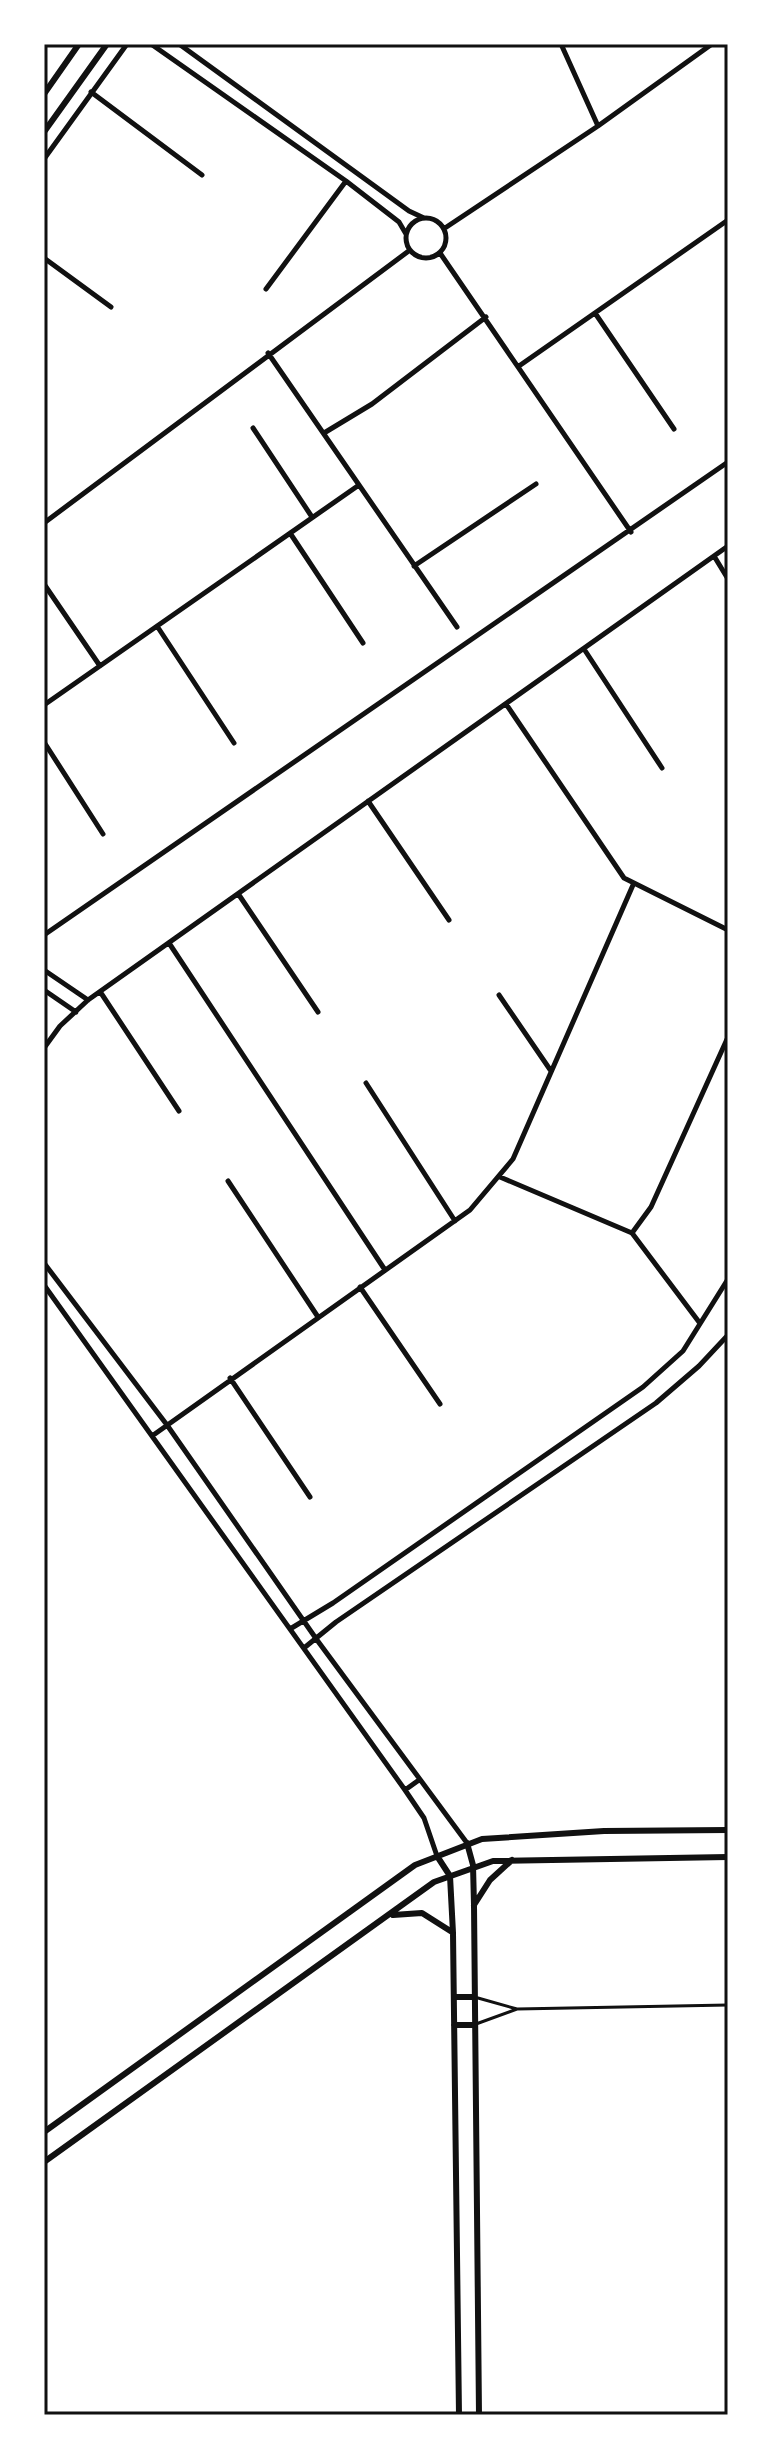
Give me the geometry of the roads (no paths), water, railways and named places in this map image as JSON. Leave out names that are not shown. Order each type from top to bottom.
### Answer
[{"type":"street","points":[[44,94],[79,44]]},
{"type":"street","points":[[44,132],[107,44]]},
{"type":"street","points":[[44,159],[127,44]]},
{"type":"street","points":[[151,44],[346,181],[399,222],[410,250],[425,259],[440,253],[446,246],[445,228],[432,218],[416,220],[406,234]]},
{"type":"street","points":[[179,44],[409,211],[424,218]]},
{"type":"street","points":[[561,44],[598,126]]},
{"type":"street","points":[[445,228],[598,126],[712,44]]},
{"type":"street","points":[[91,92],[202,175]]},
{"type":"street","points":[[266,289],[346,181]]},
{"type":"street","points":[[519,366],[727,222]]},
{"type":"street","points":[[44,523],[410,250]]},
{"type":"street","points":[[440,253],[631,532]]},
{"type":"street","points":[[44,258],[111,307]]},
{"type":"street","points":[[595,313],[674,429]]},
{"type":"street","points":[[324,433],[372,404],[486,317]]},
{"type":"street","points":[[268,353],[457,627]]},
{"type":"street","points":[[253,428],[312,517]]},
{"type":"street","points":[[44,935],[631,532],[728,462]]},
{"type":"street","points":[[414,566],[536,484]]},
{"type":"street","points":[[44,705],[359,485]]},
{"type":"street","points":[[290,533],[363,643]]},
{"type":"street","points":[[44,1048],[88,1000],[728,546]]},
{"type":"street","points":[[714,556],[728,579]]},
{"type":"street","points":[[44,584],[100,666]]},
{"type":"street","points":[[157,626],[234,743]]},
{"type":"street","points":[[584,649],[662,768]]},
{"type":"street","points":[[506,704],[616,869],[633,885],[728,930]]},
{"type":"street","points":[[44,742],[103,834]]},
{"type":"street","points":[[368,801],[449,920]]},
{"type":"street","points":[[152,1436],[470,1210],[500,1177],[513,1159],[633,885]]},
{"type":"street","points":[[239,895],[318,1012]]},
{"type":"street","points":[[169,943],[385,1270]]},
{"type":"street","points":[[44,970],[88,1000]]},
{"type":"street","points":[[44,990],[76,1012]]},
{"type":"street","points":[[101,993],[179,1111]]},
{"type":"street","points":[[499,995],[551,1071]]},
{"type":"street","points":[[632,1233],[651,1207],[728,1037]]},
{"type":"street","points":[[366,1083],[455,1221]]},
{"type":"street","points":[[500,1177],[632,1233],[699,1322]]},
{"type":"street","points":[[228,1181],[318,1317]]},
{"type":"street","points":[[44,1263],[167,1425],[317,1640],[467,1843],[473,1865],[474,1905],[479,2415]]},
{"type":"street","points":[[290,1629],[333,1603],[643,1387],[683,1351],[728,1279]]},
{"type":"street","points":[[44,1285],[405,1790],[424,1818],[437,1856],[450,1876],[459,2415]]},
{"type":"street","points":[[360,1287],[440,1404]]},
{"type":"street","points":[[304,1648],[336,1622],[656,1403],[699,1366],[728,1335]]},
{"type":"street","points":[[230,1378],[310,1497]]},
{"type":"street","points":[[405,1790],[419,1780]]},
{"type":"street","points":[[44,2132],[415,1865],[467,1843],[571,1833],[728,1830]]},
{"type":"street","points":[[44,2162],[434,1882],[473,1865],[512,1860],[728,1857]]},
{"type":"street","points":[[474,1905],[490,1880],[512,1860]]},
{"type":"street","points":[[386,1917],[422,1913],[434,1917],[453,1933]]},
{"type":"street","points":[[454,1997],[475,1997]]},
{"type":"street","points":[[454,2025],[475,2025]]},
{"type":"street","points":[[458,2325],[477,2324]]},
{"type":"street","points":[[458,2347],[478,2348]]},
{"type":"lane","points":[[475,1997],[517,2009],[728,2005]]},
{"type":"lane","points":[[475,2025],[517,2009]]}]
